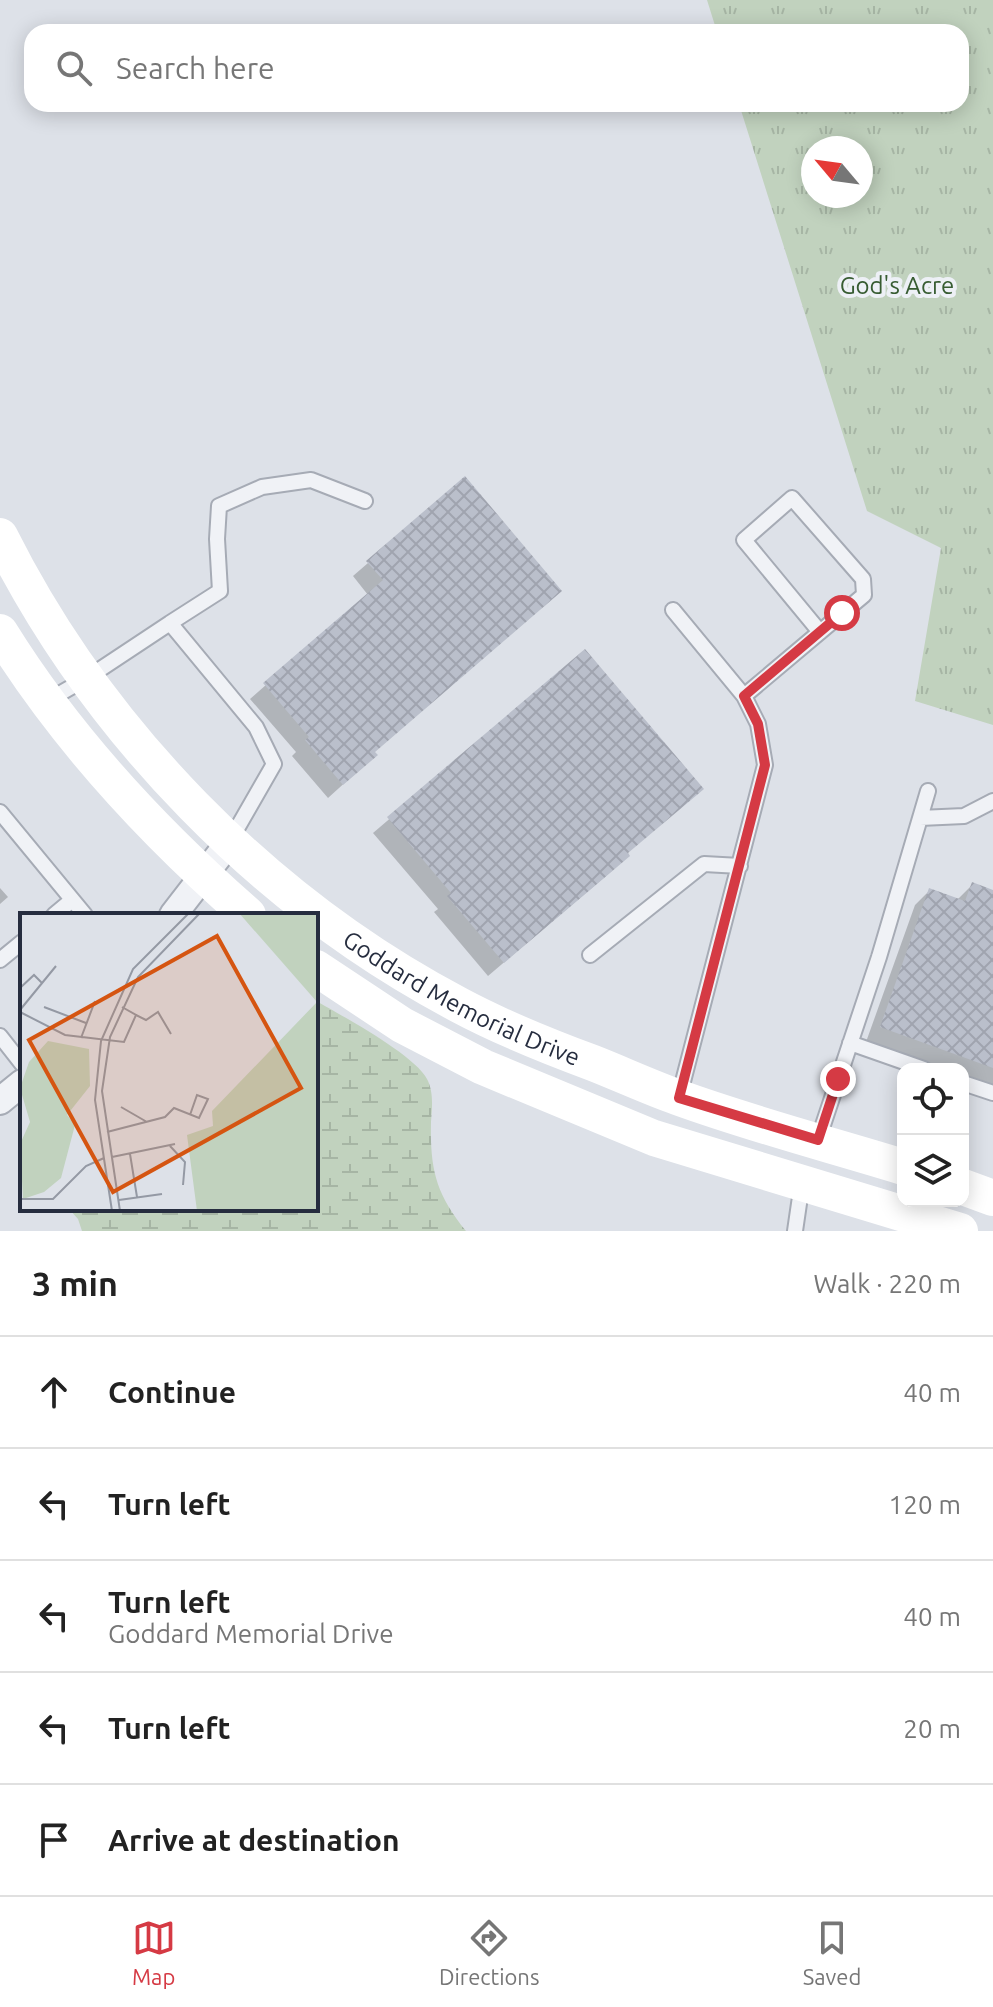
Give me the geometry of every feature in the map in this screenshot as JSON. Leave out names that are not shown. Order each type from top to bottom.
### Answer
[{"type":"main road","name":"Goddard Memorial Drive","points":[[0,536],[34,598],[87,678],[157,766],[231,840],[302,901],[360,944],[460,1006],[532,1040],[679,1098],[897,1165]]},
{"type":"main road","points":[[0,632],[47,701],[99,768],[143,818],[246,913]]},
{"type":"main road","name":"Goddard Memorial Drive","points":[[318,969],[402,1025],[483,1067],[654,1138],[960,1231]]},
{"type":"main road","points":[[969,1189],[993,1198]]},
{"type":"street","points":[[175,913],[231,840]]},
{"type":"street","points":[[0,1101],[20,1085]]},
{"type":"lane","points":[[47,701],[220,591],[219,506],[262,487],[311,480],[365,501]]},
{"type":"lane","points":[[744,696],[864,595],[863,579],[792,498],[744,540],[820,632]]},
{"type":"lane","points":[[673,610],[744,696],[758,724],[765,765],[679,1098]]},
{"type":"lane","points":[[170,623],[256,727],[274,764],[231,840]]},
{"type":"lane","points":[[818,1140],[928,791]]},
{"type":"lane","points":[[920,818],[964,816],[993,801]]},
{"type":"lane","points":[[0,812],[83,913]]},
{"type":"lane","points":[[590,955],[704,864],[740,866]]},
{"type":"lane","points":[[56,913],[72,900]]},
{"type":"lane","points":[[0,960],[20,944]]},
{"type":"lane","points":[[0,1036],[20,1061]]},
{"type":"lane","points":[[850,1043],[907,1063]]},
{"type":"lane","points":[[969,1085],[993,1093]]},
{"type":"lane","points":[[795,1231],[802,1183]]},
{"type":"green space","name":"God's Acre","points":[[707,0],[993,0],[993,725],[915,701],[941,548],[867,511],[742,112],[969,112],[969,24],[714,24]]},
{"type":"green space","points":[[318,1002],[393,1047],[420,1069],[427,1079],[432,1095],[431,1139],[437,1181],[441,1193],[466,1231],[82,1231],[71,1211],[318,1211]]},
{"type":"building","points":[[465,476],[562,591],[375,752],[378,755],[343,785],[305,740],[309,737],[263,683],[383,580],[366,561]]},
{"type":"building","points":[[585,649],[704,789],[504,963],[447,896],[451,893],[387,817]]},
{"type":"building","points":[[972,882],[993,890],[993,1068],[880,1027],[929,888],[965,901]]},
{"type":"route","points":[[838,1079],[818,1140],[679,1098],[765,765],[758,724],[744,696],[842,613]]}]
